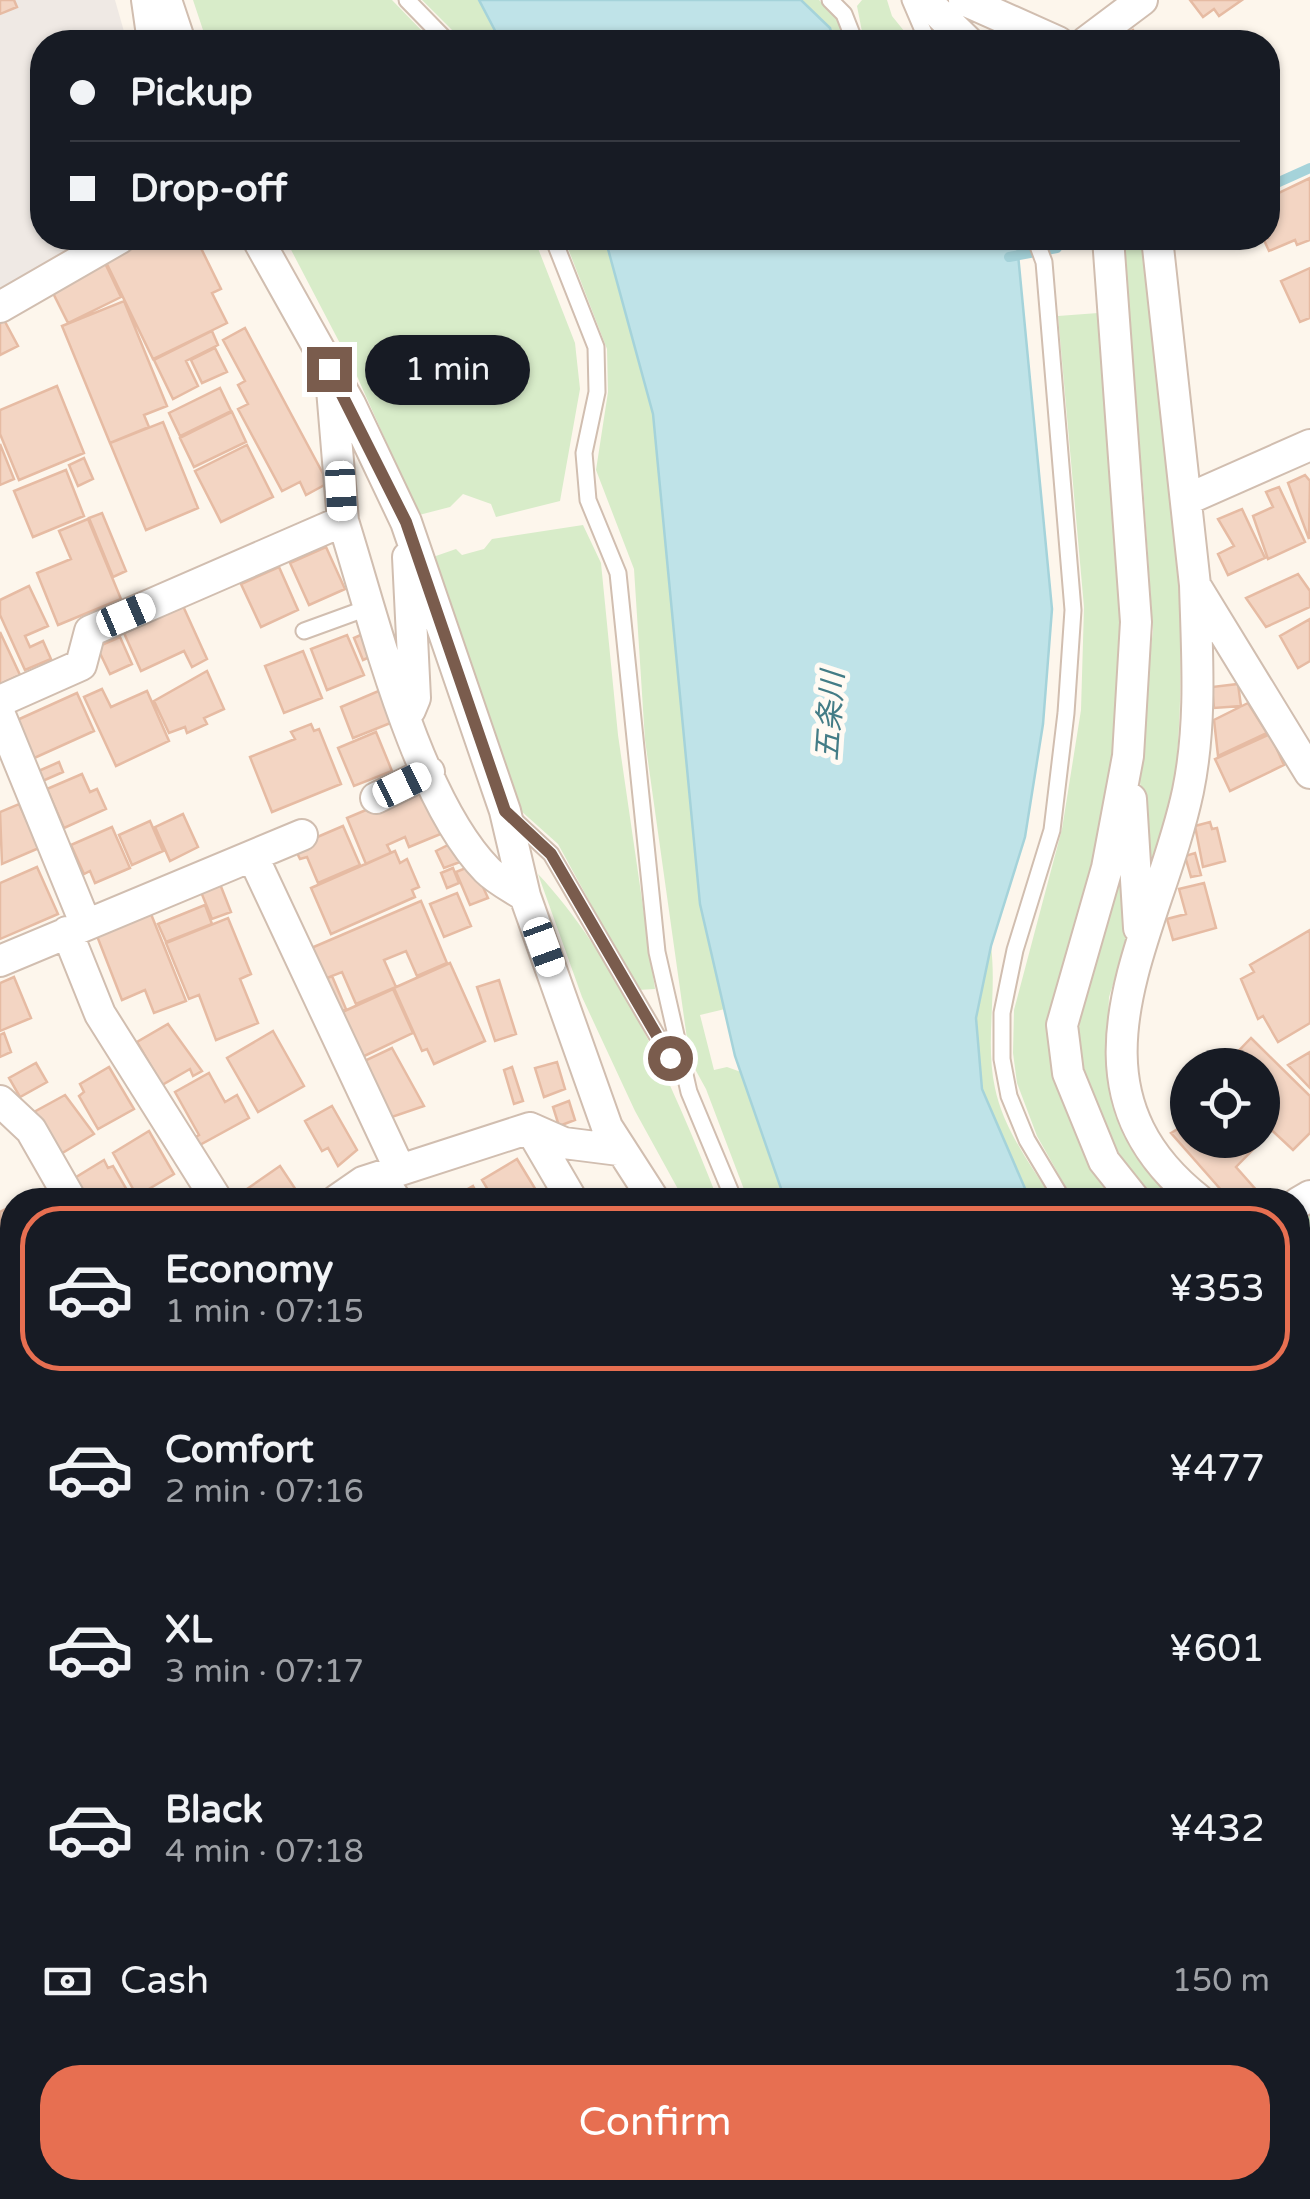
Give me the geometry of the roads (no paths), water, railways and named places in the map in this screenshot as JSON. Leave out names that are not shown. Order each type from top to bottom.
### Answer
[{"type":"street","points":[[147,0],[151,30]]},
{"type":"street","points":[[166,0],[176,30]]},
{"type":"street","points":[[925,0],[956,30]]},
{"type":"street","points":[[964,0],[1031,30]]},
{"type":"street","points":[[1102,30],[1142,0]]},
{"type":"street","points":[[0,308],[99,250]]},
{"type":"street","points":[[246,250],[280,284]]},
{"type":"street","points":[[263,250],[329,369],[406,522],[505,811],[526,896],[619,1150],[644,1188]]},
{"type":"street","points":[[1109,250],[1136,622],[1128,756],[1140,947]]},
{"type":"street","points":[[1158,250],[1195,584],[1198,733],[1187,794],[1119,1029],[1123,1082],[1146,1138],[1169,1176],[1184,1188]]},
{"type":"street","points":[[329,369],[343,521],[406,717],[428,772],[460,834],[488,872],[526,896]]},
{"type":"street","points":[[1188,499],[1310,445]]},
{"type":"street","points":[[0,701],[81,664],[90,631],[343,521]]},
{"type":"street","points":[[406,522],[415,698],[406,717]]},
{"type":"street","points":[[1195,584],[1310,773]]},
{"type":"street","points":[[0,715],[76,928],[100,1014],[209,1188]]},
{"type":"street","points":[[1126,1188],[1104,1161],[1068,1073],[1062,1025],[1107,868],[1128,756]]},
{"type":"street","points":[[376,798],[428,772]]},
{"type":"street","points":[[0,961],[302,835]]},
{"type":"street","points":[[254,858],[398,1182]]},
{"type":"street","points":[[0,1101],[31,1130],[63,1188]]},
{"type":"street","points":[[354,1188],[363,1182],[398,1182],[530,1128],[564,1143],[619,1150]]},
{"type":"street","points":[[530,1128],[565,1188]]},
{"type":"lane","points":[[407,0],[436,30]]},
{"type":"lane","points":[[830,0],[844,14],[850,30]]},
{"type":"lane","points":[[910,0],[923,30]]},
{"type":"lane","points":[[558,250],[596,347],[597,392],[584,453],[588,500],[618,572],[657,952],[689,1092]]},
{"type":"lane","points":[[1040,250],[1044,262],[1072,610],[1066,713],[1052,830],[1015,950],[1002,1013],[1002,1059],[1010,1096],[1027,1140],[1056,1188]]},
{"type":"lane","points":[[304,631],[370,606]]},
{"type":"lane","points":[[505,811],[551,854],[689,1092],[729,1188]]},
{"type":"water","points":[[479,0],[801,0],[831,30],[495,30]]},
{"type":"water","name":"五条川","points":[[608,250],[1018,250],[1052,609],[1043,724],[1025,837],[991,946],[976,1018],[982,1089],[1025,1188],[781,1188],[735,1056],[700,904],[653,414]]},
{"type":"waterway","points":[[1280,182],[1310,168]]},
{"type":"waterway","points":[[1009,257],[1046,250]]}]
